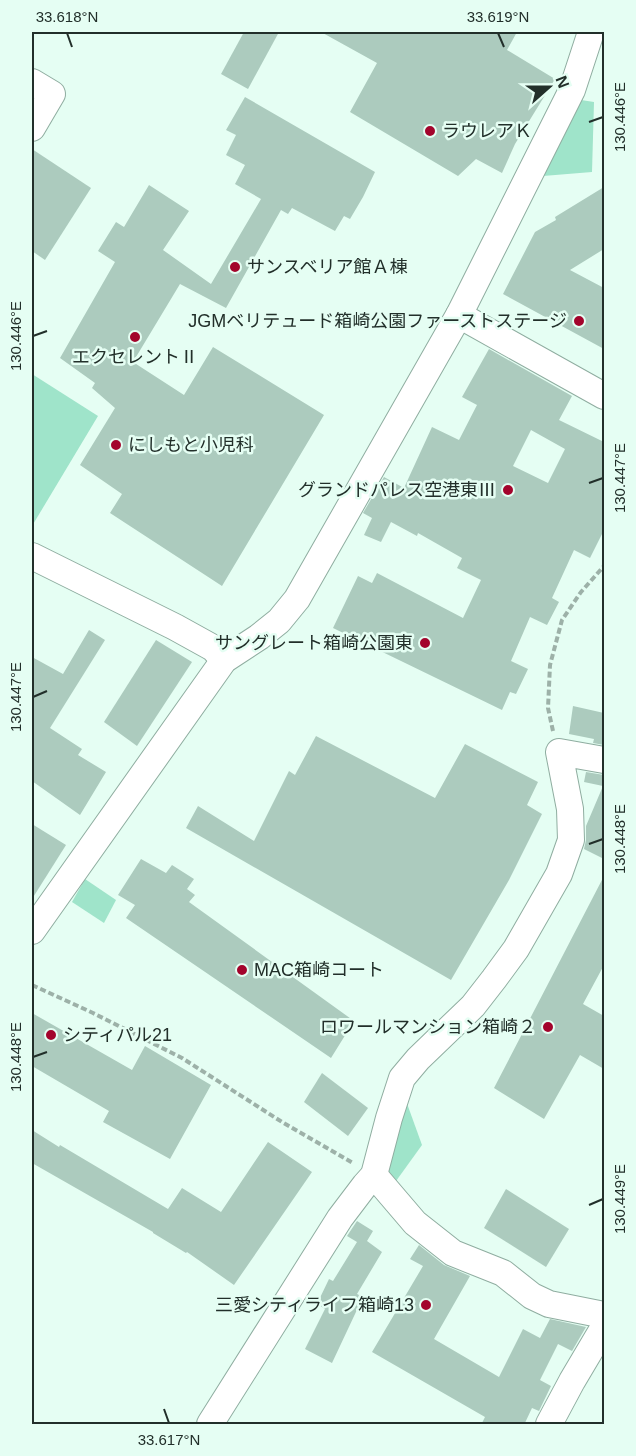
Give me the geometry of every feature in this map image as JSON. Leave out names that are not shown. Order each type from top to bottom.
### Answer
[{"type":"street","points":[[32,931],[224,660],[279,621],[297,599],[459,315],[572,90],[591,32]]},
{"type":"street","points":[[32,128],[42,88]]},
{"type":"street","points":[[459,315],[604,396]]},
{"type":"street","points":[[32,556],[175,627],[213,648],[224,660]]},
{"type":"street","points":[[210,1425],[340,1218],[374,1175],[402,1078],[418,1059],[473,1006],[487,988],[516,949],[559,874],[572,840],[570,809],[559,752],[604,760]]},
{"type":"street","points":[[374,1175],[415,1222],[453,1253],[503,1274],[531,1296],[549,1304],[604,1315]]},
{"type":"street","points":[[549,1425],[604,1327]]},
{"type":"path","points":[[559,752],[548,708],[550,665],[562,620],[581,592],[604,566]]},
{"type":"path","points":[[32,985],[182,1058],[282,1122],[374,1175]]},
{"type":"green space","points":[[581,100],[594,102],[592,172],[543,176]]},
{"type":"green space","points":[[32,374],[98,416],[32,526]]},
{"type":"green space","points":[[85,879],[116,900],[104,923],[72,902]]},
{"type":"green space","points":[[405,1098],[422,1145],[391,1188],[383,1173]]},
{"type":"building","points":[[244,32],[279,32],[248,89],[221,74]]},
{"type":"building","points":[[321,32],[517,32],[507,50],[555,79],[515,144],[502,173],[476,159],[458,176],[350,112],[377,63]]},
{"type":"building","points":[[245,97],[375,172],[350,219],[344,216],[335,231],[292,208],[288,214],[281,210],[226,308],[180,284],[133,362],[184,395],[213,347],[324,415],[222,586],[110,513],[122,494],[80,465],[115,408],[92,388],[95,383],[60,358],[115,262],[98,251],[116,222],[124,227],[149,185],[189,211],[163,250],[211,284],[261,199],[235,184],[245,165],[226,155],[236,135],[226,130]]},
{"type":"building","points":[[32,149],[91,188],[45,260],[32,251]]},
{"type":"building","name":"JGMベリテュード箱崎公園ファーストステージ","points":[[604,187],[604,249],[570,270],[604,288],[604,349],[503,294],[535,232]]},
{"type":"building","points":[[489,349],[572,396],[559,420],[604,442],[604,530],[590,558],[574,550],[552,598],[559,602],[547,625],[530,617],[511,661],[528,669],[516,694],[510,692],[502,710],[333,628],[358,576],[372,583],[377,573],[463,618],[481,580],[457,568],[462,558],[418,533],[417,536],[391,522],[381,542],[364,535],[372,518],[363,513],[384,477],[404,488],[432,427],[459,440],[477,405],[462,397]],"holes":[[[531,430],[565,449],[548,483],[513,466]]]},
{"type":"building","points":[[89,630],[105,640],[50,728],[82,749],[78,755],[106,772],[80,815],[32,781],[32,657],[63,674]]},
{"type":"building","points":[[156,640],[192,662],[137,746],[104,722]]},
{"type":"building","points":[[573,706],[604,713],[604,745],[593,743],[594,739],[569,734]]},
{"type":"building","points":[[316,736],[435,798],[465,744],[538,782],[527,805],[542,814],[509,880],[451,980],[186,828],[198,806],[254,841],[289,771],[295,775]]},
{"type":"building","points":[[586,772],[604,775],[604,859],[584,849],[586,826],[603,786],[584,782]]},
{"type":"building","points":[[32,824],[66,845],[32,899]]},
{"type":"building","name":"MAC箱崎コート","points":[[141,859],[166,873],[172,865],[194,879],[187,889],[195,895],[189,902],[354,1021],[331,1058],[126,918],[135,905],[118,895]]},
{"type":"building","name":"ロワールマンション箱崎２","points":[[604,876],[604,965],[583,1004],[604,1016],[604,1069],[580,1055],[544,1119],[494,1088]]},
{"type":"building","points":[[32,1013],[132,1070],[145,1046],[211,1085],[170,1159],[103,1122],[109,1111],[32,1066]]},
{"type":"building","points":[[322,1073],[368,1108],[348,1136],[304,1102]]},
{"type":"building","points":[[32,1130],[168,1209],[182,1188],[221,1212],[268,1142],[312,1172],[234,1285],[187,1252],[32,1163]]},
{"type":"building","points":[[506,1189],[569,1229],[546,1267],[484,1228]]},
{"type":"building","points":[[357,1221],[373,1231],[367,1241],[382,1252],[357,1294],[363,1297],[332,1363],[305,1349],[325,1309],[317,1304],[329,1279],[333,1281],[357,1242],[347,1236]]},
{"type":"building","points":[[419,1245],[444,1265],[470,1276],[434,1339],[499,1377],[523,1329],[540,1338],[550,1319],[586,1327],[572,1351],[558,1344],[540,1380],[551,1386],[539,1411],[532,1408],[524,1425],[481,1425],[485,1417],[372,1352],[423,1266],[410,1259]]},
{"type":"place","name":"ラウレアＫ","points":[[430,131]]},
{"type":"place","name":"サンスベリア館Ａ棟","points":[[235,267]]},
{"type":"place","name":"JGMベリテュード箱崎公園ファーストステージ","points":[[579,321]]},
{"type":"place","name":"エクセレントⅡ","points":[[135,337]]},
{"type":"place","name":"にしもと小児科","points":[[116,445]]},
{"type":"place","name":"グランドパレス空港東Ⅲ","points":[[508,490]]},
{"type":"place","name":"サングレート箱崎公園東","points":[[425,643]]},
{"type":"place","name":"MAC箱崎コート","points":[[242,970]]},
{"type":"place","name":"ロワールマンション箱崎２","points":[[548,1027]]},
{"type":"place","name":"シティパル21","points":[[51,1035]]},
{"type":"place","name":"三愛シティライフ箱崎13","points":[[426,1305]]}]
